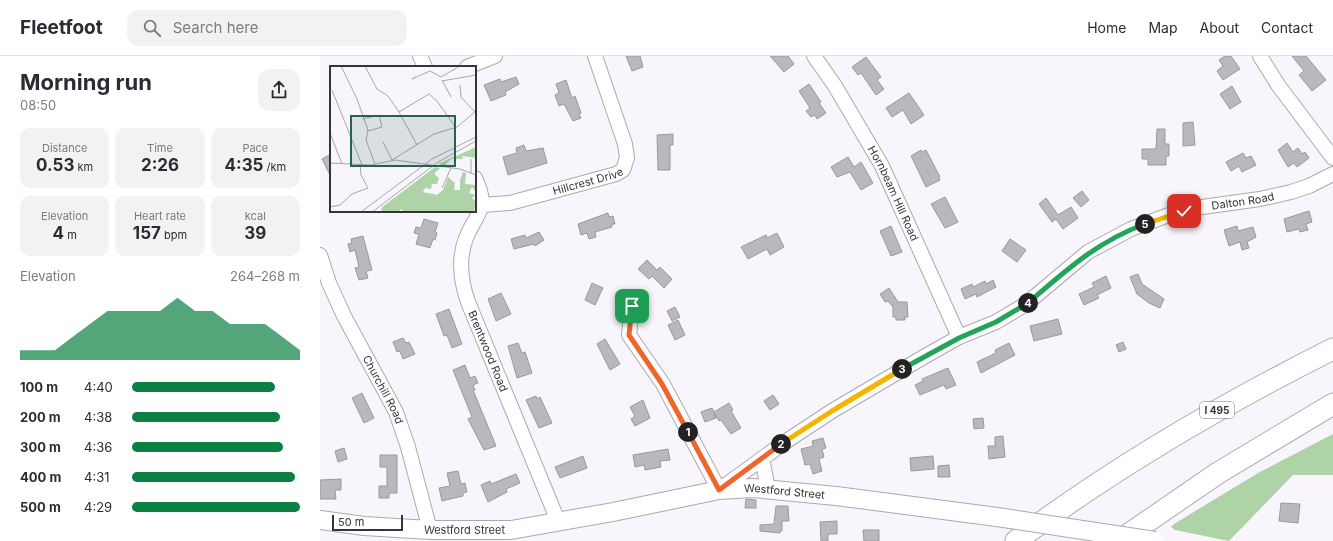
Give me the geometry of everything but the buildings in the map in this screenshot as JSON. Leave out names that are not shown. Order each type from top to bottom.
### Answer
[{"type":"highway","points":[[1210,414],[1281,367],[1333,338]]},
{"type":"highway","name":"I 495","points":[[1016,541],[1105,479],[1210,414],[1333,349]]},
{"type":"highway","points":[[1120,541],[1218,473],[1333,404]]},
{"type":"highway","points":[[1218,473],[1333,418]]},
{"type":"main road","name":"Westford Street","points":[[320,520],[407,535],[430,530],[512,530],[719,490],[753,488],[836,496],[997,517],[1155,541]]},
{"type":"street","points":[[420,56],[425,66]]},
{"type":"street","points":[[470,66],[495,56]]},
{"type":"street","name":"Hillcrest Drive","points":[[482,205],[510,203],[616,174],[623,170],[627,158],[626,149],[595,56]]},
{"type":"street","name":"Hornbeam Hill Road","points":[[814,56],[835,86],[882,166],[959,338]]},
{"type":"street","points":[[1260,56],[1278,85],[1333,158]]},
{"type":"street","name":"Dalton Road","points":[[719,490],[762,458],[832,411],[959,338],[996,322],[1026,304],[1088,252],[1131,229],[1174,213],[1195,208],[1255,200],[1291,192],[1309,186],[1333,174]]},
{"type":"street","points":[[476,181],[481,194],[482,205]]},
{"type":"street","name":"Brentwood Road","points":[[482,205],[463,248],[461,267],[463,286],[468,302],[558,521]]},
{"type":"street","name":"Churchill Road","points":[[320,255],[329,283],[344,316],[396,412],[408,447],[430,530]]},
{"type":"street","points":[[632,306],[629,335],[662,384],[719,490]]},
{"type":"street","points":[[762,458],[768,489]]},
{"type":"green space","points":[[1333,434],[1333,475],[1293,475],[1229,541],[1175,530],[1171,527],[1258,473]]},
{"type":"route","points":[[632,306],[629,335],[662,384],[719,490],[784,442],[879,382],[959,338],[996,322],[1026,304],[1088,252],[1131,229],[1174,213],[1184,211]]}]
